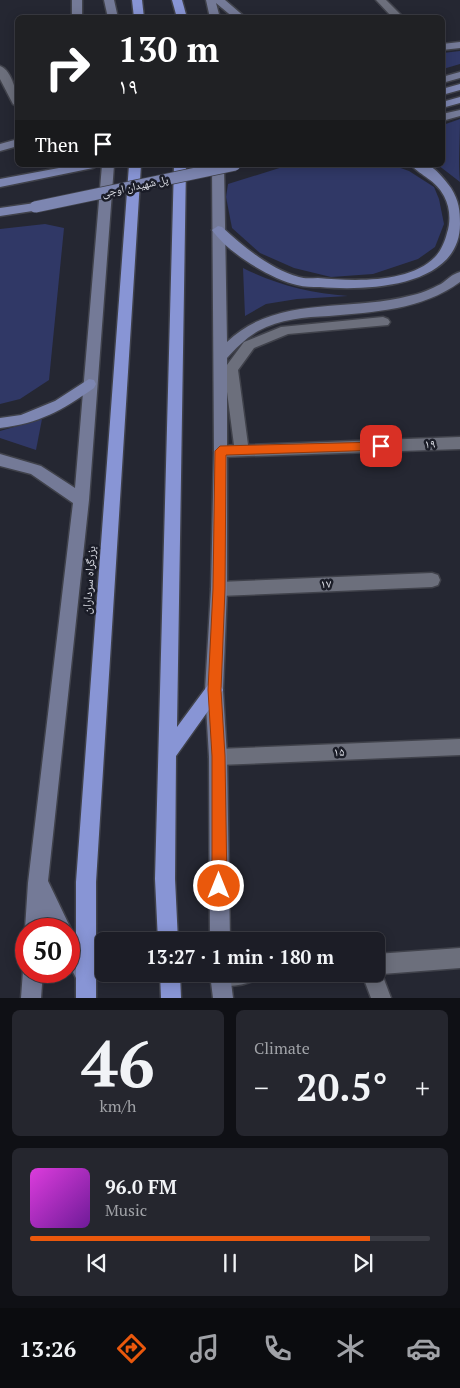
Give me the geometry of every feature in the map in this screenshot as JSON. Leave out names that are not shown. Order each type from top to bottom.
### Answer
[{"type":"highway","points":[[137,0],[139,15]]},
{"type":"highway","points":[[177,0],[181,15]]},
{"type":"highway","name":"بزرگراه سرداران","points":[[86,998],[86,882],[135,167]]},
{"type":"highway","points":[[168,932],[166,879],[180,167]]},
{"type":"highway","points":[[169,752],[214,690]]},
{"type":"highway","points":[[170,982],[171,998]]},
{"type":"main road","points":[[77,0],[77,15]]},
{"type":"main road","points":[[109,0],[112,15]]},
{"type":"main road","points":[[211,0],[214,15]]},
{"type":"main road","points":[[219,0],[238,15]]},
{"type":"main road","points":[[445,47],[460,45]]},
{"type":"main road","points":[[445,79],[460,75]]},
{"type":"main road","points":[[445,91],[460,87]]},
{"type":"main road","points":[[445,104],[460,100]]},
{"type":"main road","points":[[445,117],[460,113]]},
{"type":"main road","points":[[0,148],[15,143]]},
{"type":"main road","points":[[0,183],[82,167]]},
{"type":"main road","points":[[36,918],[38,883],[81,500],[108,167]]},
{"type":"main road","points":[[218,167],[220,357],[219,589],[214,690],[218,756],[220,932]]},
{"type":"main road","name":"پل شهیدان اوجی","points":[[0,212],[35,207],[226,167]]},
{"type":"main road","points":[[218,230],[238,250],[265,266],[297,281],[337,285],[375,284],[410,274],[438,261],[454,239],[459,216],[451,192],[422,167]]},
{"type":"main road","points":[[220,357],[237,338],[261,324],[289,315],[386,304],[426,297],[460,276]]},
{"type":"main road","points":[[0,423],[23,420],[60,405],[89,384]]},
{"type":"main road","points":[[0,460],[36,470],[81,500]]},
{"type":"main road","points":[[38,883],[56,918]]},
{"type":"main road","points":[[80,964],[86,976]]},
{"type":"main road","points":[[221,982],[223,998]]},
{"type":"main road","points":[[31,998],[32,983]]},
{"type":"street","points":[[381,0],[396,15]]},
{"type":"street","points":[[0,70],[15,98]]},
{"type":"street","points":[[242,450],[231,369],[249,345],[286,330],[383,322]]},
{"type":"street","name":"۱۹","points":[[220,451],[460,443]]},
{"type":"street","name":"۱۷","points":[[219,589],[432,580]]},
{"type":"street","name":"۱۵","points":[[218,756],[460,747]]},
{"type":"street","points":[[385,963],[460,958]]},
{"type":"street","points":[[375,982],[381,998]]},
{"type":"shaded area","points":[[460,51],[460,64],[445,68],[445,53]]},
{"type":"shaded area","points":[[460,119],[460,182],[441,167],[445,167],[445,124]]},
{"type":"shaded area","points":[[283,167],[398,167],[409,171],[434,187],[439,199],[444,224],[435,247],[418,259],[373,274],[331,277],[294,268],[260,253],[232,228],[226,197],[228,184]]},
{"type":"shaded area","points":[[45,224],[64,228],[49,380],[20,399],[0,404],[0,229]]},
{"type":"shaded area","points":[[243,268],[268,279],[294,287],[320,293],[348,296],[297,299],[266,304],[245,316]]},
{"type":"shaded area","points":[[42,419],[36,450],[0,438],[0,431]]},
{"type":"route","points":[[219,886],[218,756],[214,690],[219,589],[220,451],[381,446]]}]
